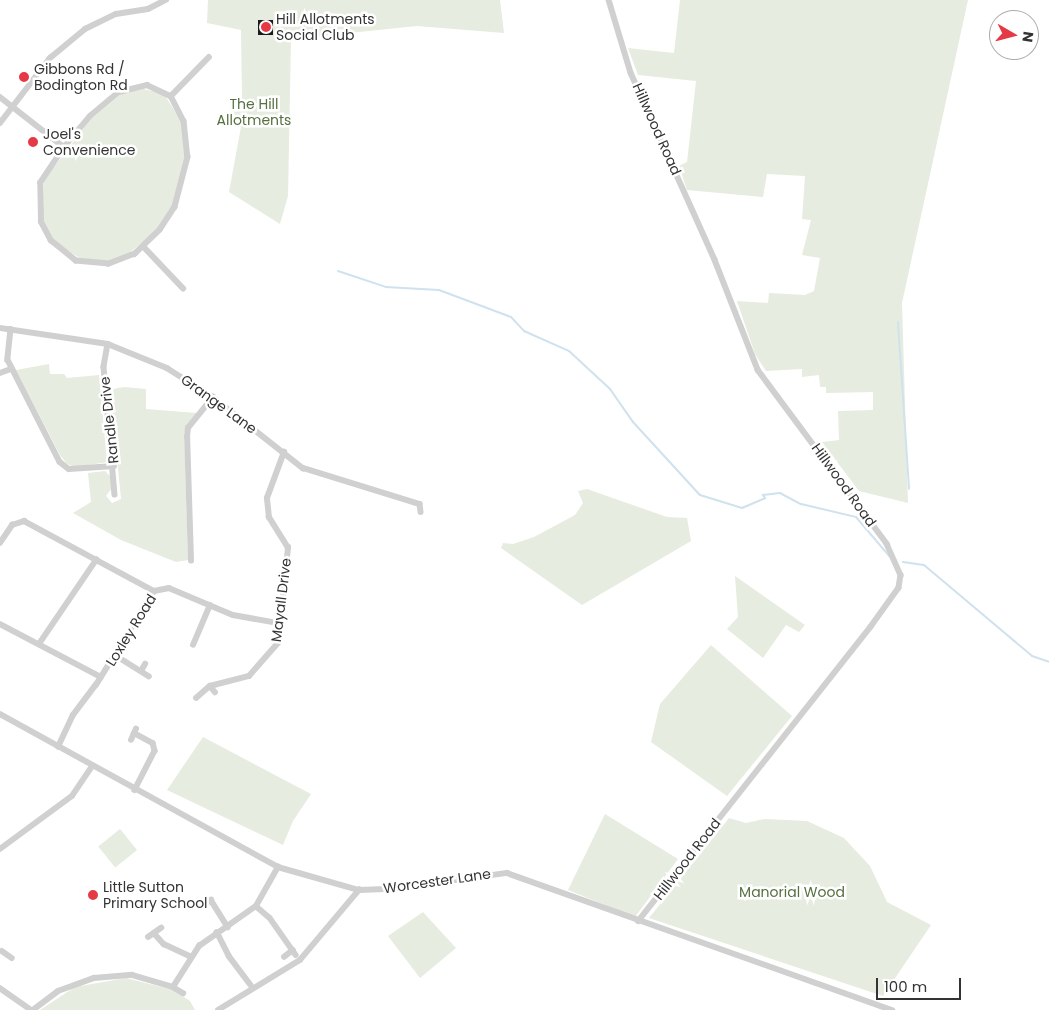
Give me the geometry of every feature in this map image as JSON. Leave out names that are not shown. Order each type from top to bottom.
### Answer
[{"type":"street","points":[[0,123],[50,58],[85,29],[116,14],[148,9],[166,0]]},
{"type":"street","name":"Hillwood Road","points":[[609,0],[631,73],[715,260],[758,370],[887,544],[901,575],[899,588],[871,627],[639,921]]},
{"type":"street","points":[[170,96],[210,57]]},
{"type":"street","points":[[147,85],[170,96],[184,121],[188,165],[175,207],[144,247],[116,263],[95,265],[70,258],[51,241],[40,222],[38,194],[47,170],[64,147],[90,116],[128,87],[147,85]]},
{"type":"street","points":[[0,97],[64,147]]},
{"type":"street","points":[[144,247],[183,288]]},
{"type":"street","name":"Grange Lane","points":[[0,328],[108,344],[167,368],[213,397],[303,468],[420,504],[421,512]]},
{"type":"street","points":[[12,330],[7,349],[11,369],[60,462],[69,469],[114,466]]},
{"type":"street","name":"Randle Drive","points":[[108,344],[104,367],[115,495]]},
{"type":"street","points":[[0,374],[11,369]]},
{"type":"street","points":[[191,560],[188,428],[213,397]]},
{"type":"street","name":"Mayall Drive","points":[[196,698],[210,686],[256,671],[278,643],[278,623],[288,548],[269,518],[267,498],[284,452]]},
{"type":"street","points":[[0,543],[12,525],[24,522],[154,591]]},
{"type":"street","points":[[39,644],[96,560]]},
{"type":"street","name":"Loxley Road","points":[[58,747],[73,715],[101,677],[154,591],[170,588],[232,615],[278,623]]},
{"type":"street","points":[[194,645],[194,636],[210,605]]},
{"type":"street","points":[[0,624],[101,677]]},
{"type":"street","points":[[115,655],[149,676]]},
{"type":"street","points":[[141,671],[145,664]]},
{"type":"street","points":[[210,686],[214,692]]},
{"type":"street","name":"Worcester Lane","points":[[0,714],[278,867],[359,890],[391,889],[507,872],[639,921],[892,1010]]},
{"type":"street","points":[[131,740],[135,731],[153,743],[156,750],[135,790]]},
{"type":"street","points":[[0,849],[72,796],[92,766]]},
{"type":"street","points":[[173,987],[190,956],[218,932],[228,927],[256,906],[278,867]]},
{"type":"street","points":[[218,1010],[300,960],[359,890]]},
{"type":"street","points":[[202,906],[211,900],[228,927]]},
{"type":"street","points":[[256,906],[270,918],[294,953],[284,956]]},
{"type":"street","points":[[162,928],[151,935],[164,944],[190,956]]},
{"type":"street","points":[[218,932],[247,983]]},
{"type":"street","points":[[2,951],[12,958]]},
{"type":"street","points":[[0,988],[32,1010],[64,987],[94,978],[132,975],[173,987],[183,992]]},
{"type":"green space","name":"The Hill Allotments","points":[[208,0],[500,0],[504,33],[417,26],[291,39],[288,196],[280,224],[229,192],[241,127],[230,126],[230,101],[242,96],[241,30],[207,23]]},
{"type":"green space","points":[[680,0],[968,0],[902,303],[908,503],[859,491],[822,442],[839,440],[838,411],[873,410],[873,392],[826,393],[826,387],[820,387],[819,375],[802,377],[802,369],[766,371],[755,354],[737,301],[768,303],[769,293],[805,295],[814,291],[820,258],[802,255],[811,220],[802,219],[805,176],[767,174],[763,197],[687,190],[679,166],[687,162],[696,81],[638,75],[628,48],[674,53]]},
{"type":"green space","points":[[139,88],[164,94],[181,121],[186,154],[175,201],[155,232],[128,254],[113,261],[83,260],[55,243],[43,223],[44,180],[90,120],[121,94]]},
{"type":"green space","points":[[49,364],[50,374],[64,374],[67,378],[99,375],[107,462],[76,467],[67,464],[60,455],[16,370]]},
{"type":"green space","points":[[125,387],[146,389],[146,409],[197,413],[184,433],[188,560],[176,562],[121,540],[73,513],[91,502],[88,473],[105,471],[110,476],[112,488],[106,496],[112,503],[121,499],[110,389]]},
{"type":"green space","points":[[587,489],[667,517],[687,518],[691,541],[582,605],[501,548],[503,543],[513,544],[534,537],[575,515],[583,503],[578,491]]},
{"type":"green space","points":[[735,576],[805,625],[799,632],[786,625],[763,658],[727,629],[738,617]]},
{"type":"green space","points":[[711,645],[792,716],[727,796],[651,742],[660,704]]},
{"type":"green space","points":[[203,737],[311,794],[293,821],[283,845],[167,790]]},
{"type":"green space","points":[[605,814],[678,859],[635,917],[568,890]]},
{"type":"green space","name":"Manorial Wood","points":[[729,818],[746,823],[764,819],[807,821],[844,838],[870,866],[887,902],[931,925],[883,996],[649,918]]},
{"type":"green space","points":[[120,829],[137,850],[115,868],[98,847]]},
{"type":"green space","points":[[423,912],[456,948],[420,978],[388,936]]},
{"type":"green space","points":[[126,978],[173,990],[190,1001],[195,1010],[40,1010],[75,987]]},
{"type":"building","name":"Hill Allotments Social Club","points":[[258,20],[273,20],[273,35],[258,35]]},
{"type":"waterway","points":[[338,271],[386,287],[439,290],[511,317],[524,331],[569,351],[610,389],[633,422],[700,495],[742,508],[765,498],[763,495],[780,493],[801,504],[856,517],[890,557]]},
{"type":"waterway","points":[[898,322],[909,489]]},
{"type":"waterway","points":[[903,562],[924,565],[1032,656],[1049,662]]},
{"type":"place","name":"Hill Allotments Social Club","points":[[266,27]]},
{"type":"place","name":"Gibbons Rd / Bodington Rd","points":[[24,77]]},
{"type":"place","name":"Joel's Convenience","points":[[33,142]]},
{"type":"place","name":"Little Sutton Primary School","points":[[93,895]]}]
